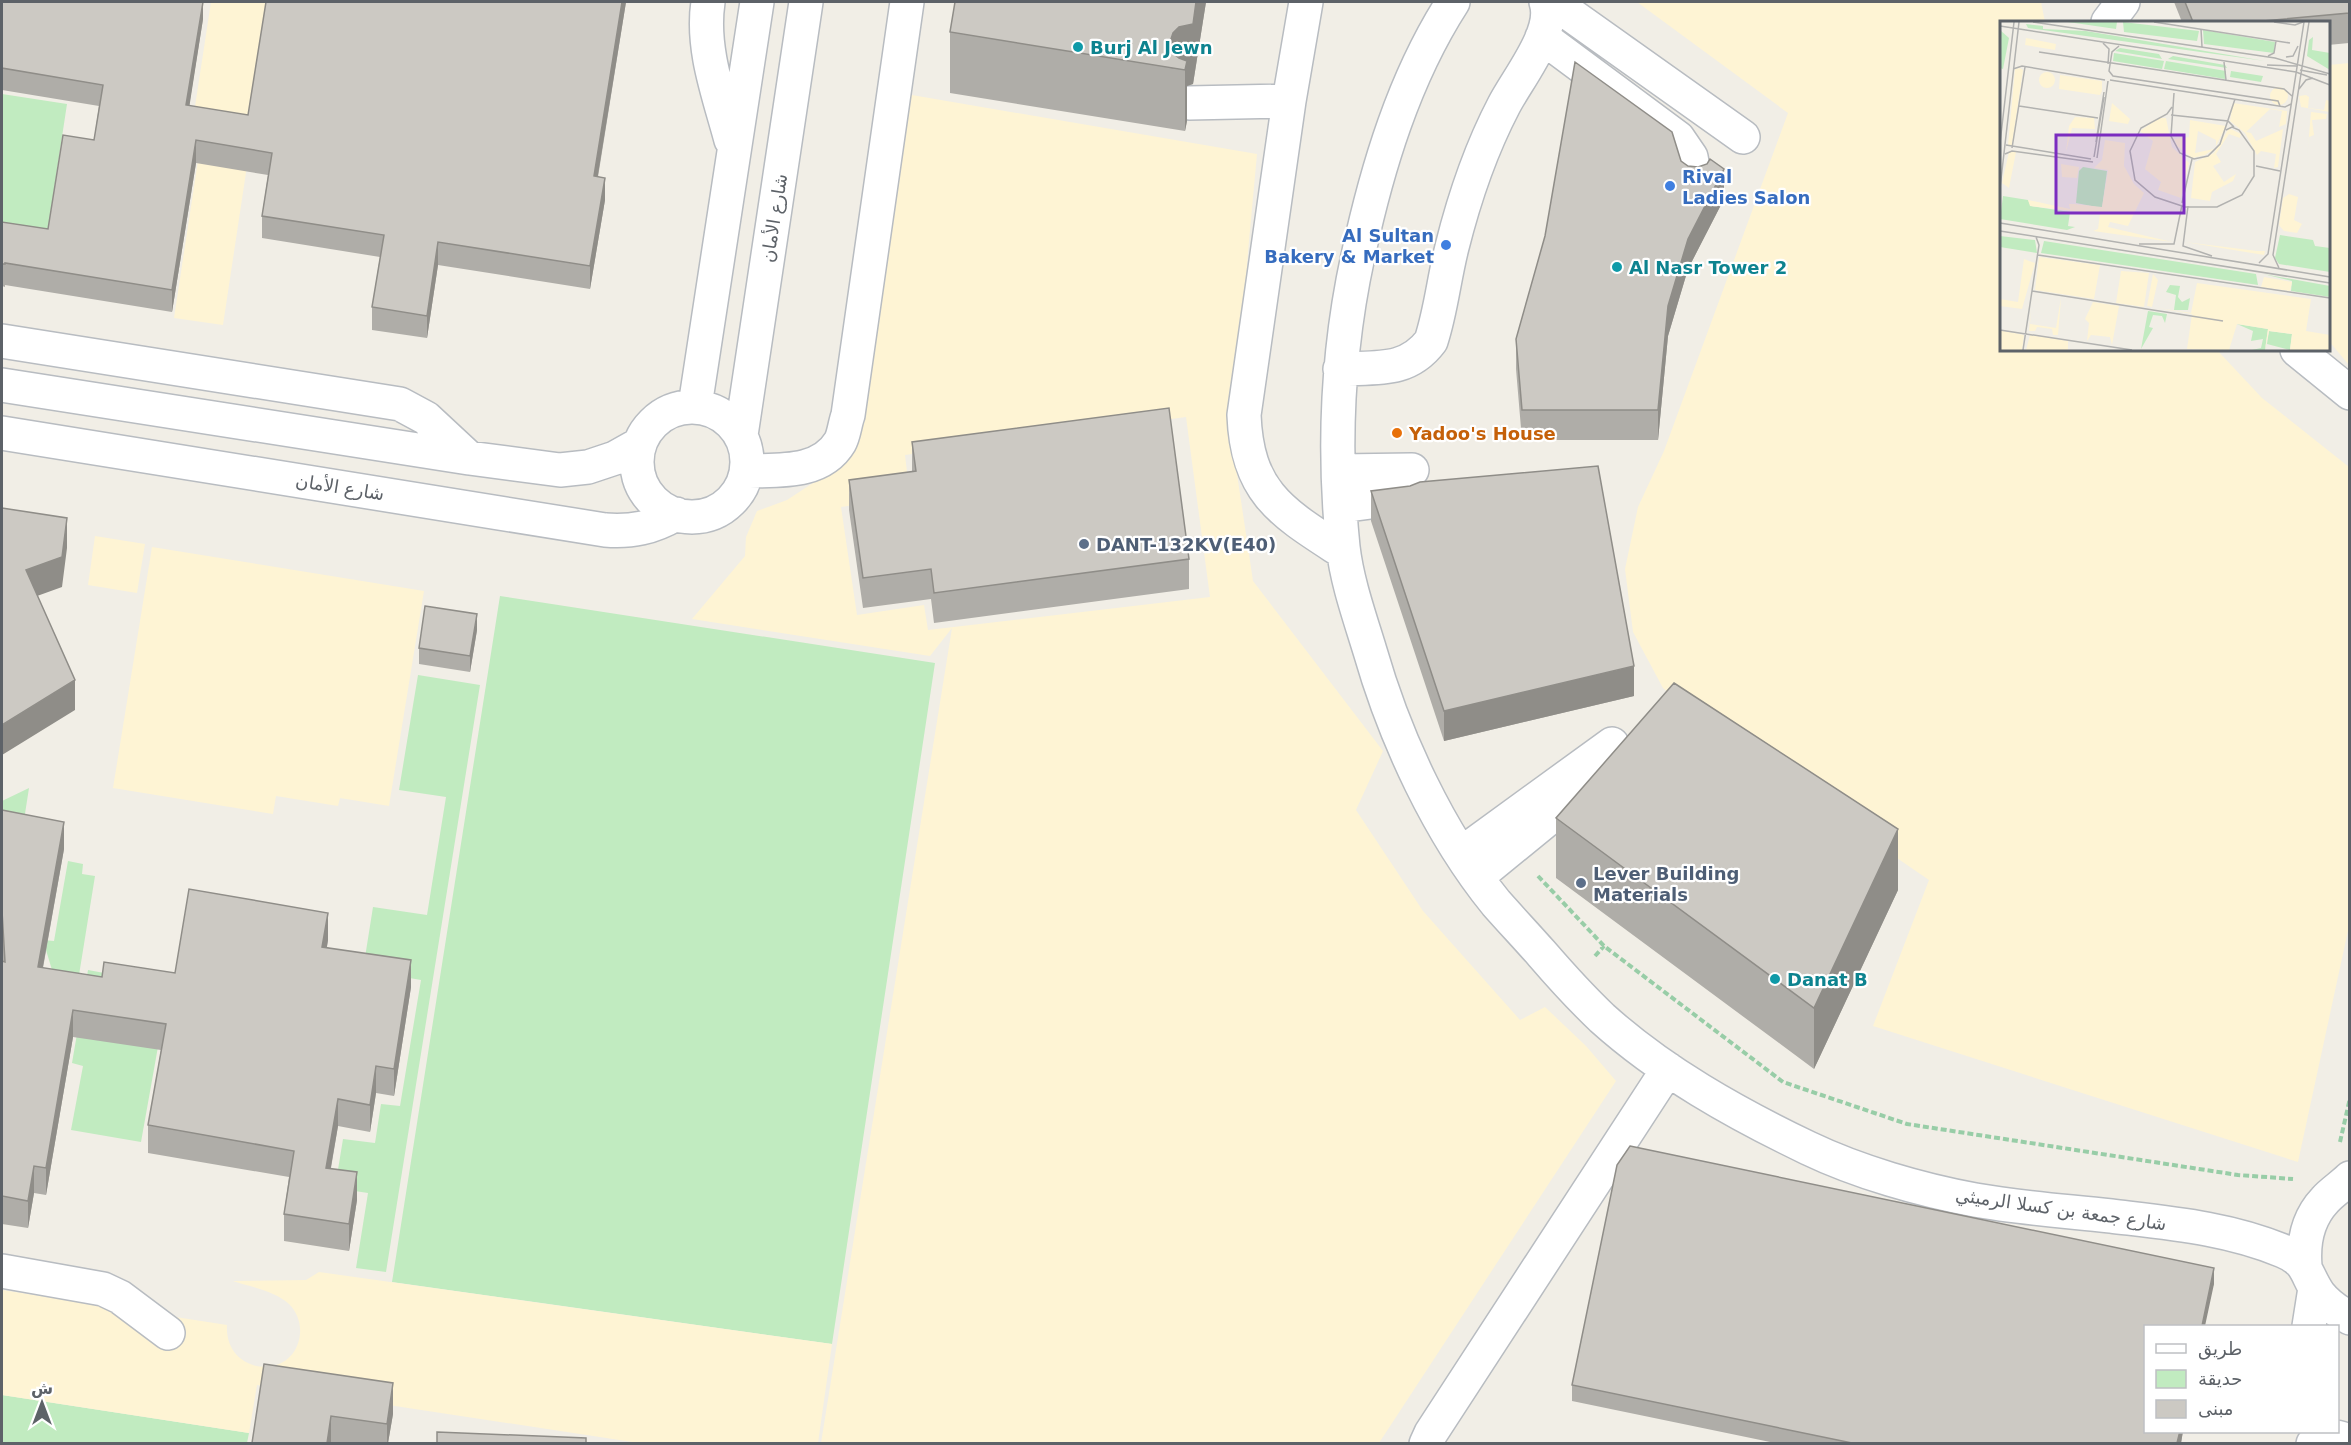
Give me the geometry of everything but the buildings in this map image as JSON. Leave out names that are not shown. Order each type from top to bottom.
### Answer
[{"type":"street","points":[[708,2],[707,46],[734,151]]},
{"type":"street","points":[[695,406],[758,2]]},
{"type":"street","name":"شارع الأمان","points":[[741,435],[806,2]]},
{"type":"street","points":[[747,471],[792,470],[819,462],[840,442],[848,415],[907,2]]},
{"type":"street","points":[[1306,2],[1288,101],[1244,415],[1245,435],[1255,474],[1266,492],[1295,520],[1343,552]]},
{"type":"street","name":"شارع جمعة بن كسلا الرميثي","points":[[1453,2],[1433,33],[1404,96],[1381,166],[1348,300],[1336,423],[1343,552],[1380,687],[1411,763],[1449,834],[1494,901],[1604,1020],[1668,1069],[1739,1114],[1814,1151],[1892,1180],[1974,1200],[2191,1226],[2220,1232],[2282,1251],[2294,1257],[2310,1277],[2322,1298],[2349,1318]]},
{"type":"street","points":[[1340,369],[1399,365],[1412,361],[1423,353],[1431,341],[1452,247],[1474,176],[1503,106],[1542,37],[1548,9],[1546,2]]},
{"type":"street","points":[[1553,2],[1743,137]]},
{"type":"street","points":[[2103,2],[2108,21]]},
{"type":"street","points":[[2109,21],[2123,2]]},
{"type":"street","points":[[1542,37],[1678,138],[1691,157],[1695,179]]},
{"type":"street","points":[[1190,103],[1288,101]]},
{"type":"street","points":[[2,341],[400,404],[426,418],[469,458]]},
{"type":"street","points":[[2298,351],[2349,393]]},
{"type":"street","points":[[2,385],[469,458],[560,470],[588,467],[615,458],[640,444]]},
{"type":"street","points":[[695,406],[714,410],[729,420],[741,435],[747,452],[747,471],[741,488],[729,503],[713,513],[694,517],[676,514],[660,507],[648,494],[640,479],[637,462],[640,444],[648,428],[661,416],[677,408],[695,406]]},
{"type":"street","name":"شارع الأمان","points":[[2,433],[605,530],[642,529],[676,514]]},
{"type":"street","points":[[1339,471],[1410,484],[1341,506]]},
{"type":"street","points":[[1620,749],[1512,848],[1470,865],[1620,749]]},
{"type":"street","points":[[1426,1443],[1668,1069]]},
{"type":"street","points":[[2309,1325],[2310,1277],[2304,1250],[2313,1217],[2325,1200],[2342,1164]]},
{"type":"street","points":[[2,1271],[103,1289],[120,1297],[168,1333]]},
{"type":"street","points":[[2313,1443],[2331,1436],[2349,1442]]},
{"type":"path","points":[[1512,848],[1604,946],[1784,1082],[1907,1124],[2238,1175],[2299,1179]]},
{"type":"path","points":[[2342,1164],[2344,1127],[2349,1098]]},
{"type":"green space","points":[[2,94],[67,104],[45,249],[2,242]]},
{"type":"green space","points":[[500,596],[935,663],[832,1344],[392,1282]]},
{"type":"green space","points":[[418,675],[480,685],[386,1272],[356,1268],[368,1193],[335,1188],[343,1139],[375,1143],[381,1104],[400,1106],[421,980],[363,970],[373,907],[427,915],[446,797],[399,790]]},
{"type":"green space","points":[[29,788],[22,833],[2,830],[2,801]]},
{"type":"green space","points":[[68,861],[83,864],[82,874],[95,876],[79,975],[52,970],[43,940],[54,941]]},
{"type":"green space","points":[[88,970],[169,985],[141,1142],[71,1130],[83,1066],[72,1063]]},
{"type":"green space","points":[[2,1395],[249,1433],[247,1443],[2,1443]]},
{"type":"sand","points":[[211,2],[266,2],[250,146],[223,325],[174,318],[203,128],[192,126]]},
{"type":"sand","points":[[1637,2],[2041,2],[2045,21],[2000,21],[2000,351],[2218,351],[2262,398],[2349,467],[2349,926],[2298,1162],[1873,1026],[1929,880],[1710,730],[1663,688],[1633,632],[1625,569],[1638,507],[1664,451],[1788,113]]},
{"type":"sand","points":[[2350,63],[2349,365],[2330,342],[2330,65]]},
{"type":"sand","points":[[906,94],[1257,154],[1234,454],[1253,581],[1383,751],[1356,810],[1423,911],[1520,1020],[1545,1007],[1586,1046],[1616,1081],[1379,1443],[821,1443],[952,628],[930,656],[692,619],[745,556],[746,537],[757,511],[787,500],[842,464]],"holes":[[[1186,417],[1210,597],[928,630],[924,605],[857,615],[841,507],[910,497],[905,455]]]},
{"type":"sand","points":[[95,536],[145,544],[137,593],[88,585]]},
{"type":"sand","points":[[152,547],[424,591],[389,806],[340,798],[338,806],[276,796],[273,814],[113,788]]},
{"type":"sand","points":[[319,1272],[832,1344],[818,1443],[639,1443],[257,1385],[249,1433],[2,1395],[2,1290],[227,1325],[229,1342],[236,1355],[247,1363],[260,1367],[274,1366],[286,1360],[295,1349],[300,1334],[298,1318],[289,1304],[277,1296],[233,1281],[306,1280]]},
{"type":"place","name":"Burj Al Jewn","points":[[1078,47]]},
{"type":"place","name":"Rival Ladies Salon","points":[[1670,186]]},
{"type":"place","name":"Al Sultan Bakery & Market","points":[[1446,245]]},
{"type":"place","name":"Al Nasr Tower 2","points":[[1617,267]]},
{"type":"place","name":"Yadoo's House","points":[[1397,433]]},
{"type":"place","name":"DANT-132KV(E40)","points":[[1084,544]]},
{"type":"place","name":"Lever Building Materials","points":[[1581,883]]},
{"type":"place","name":"Danat B","points":[[1775,979]]}]
